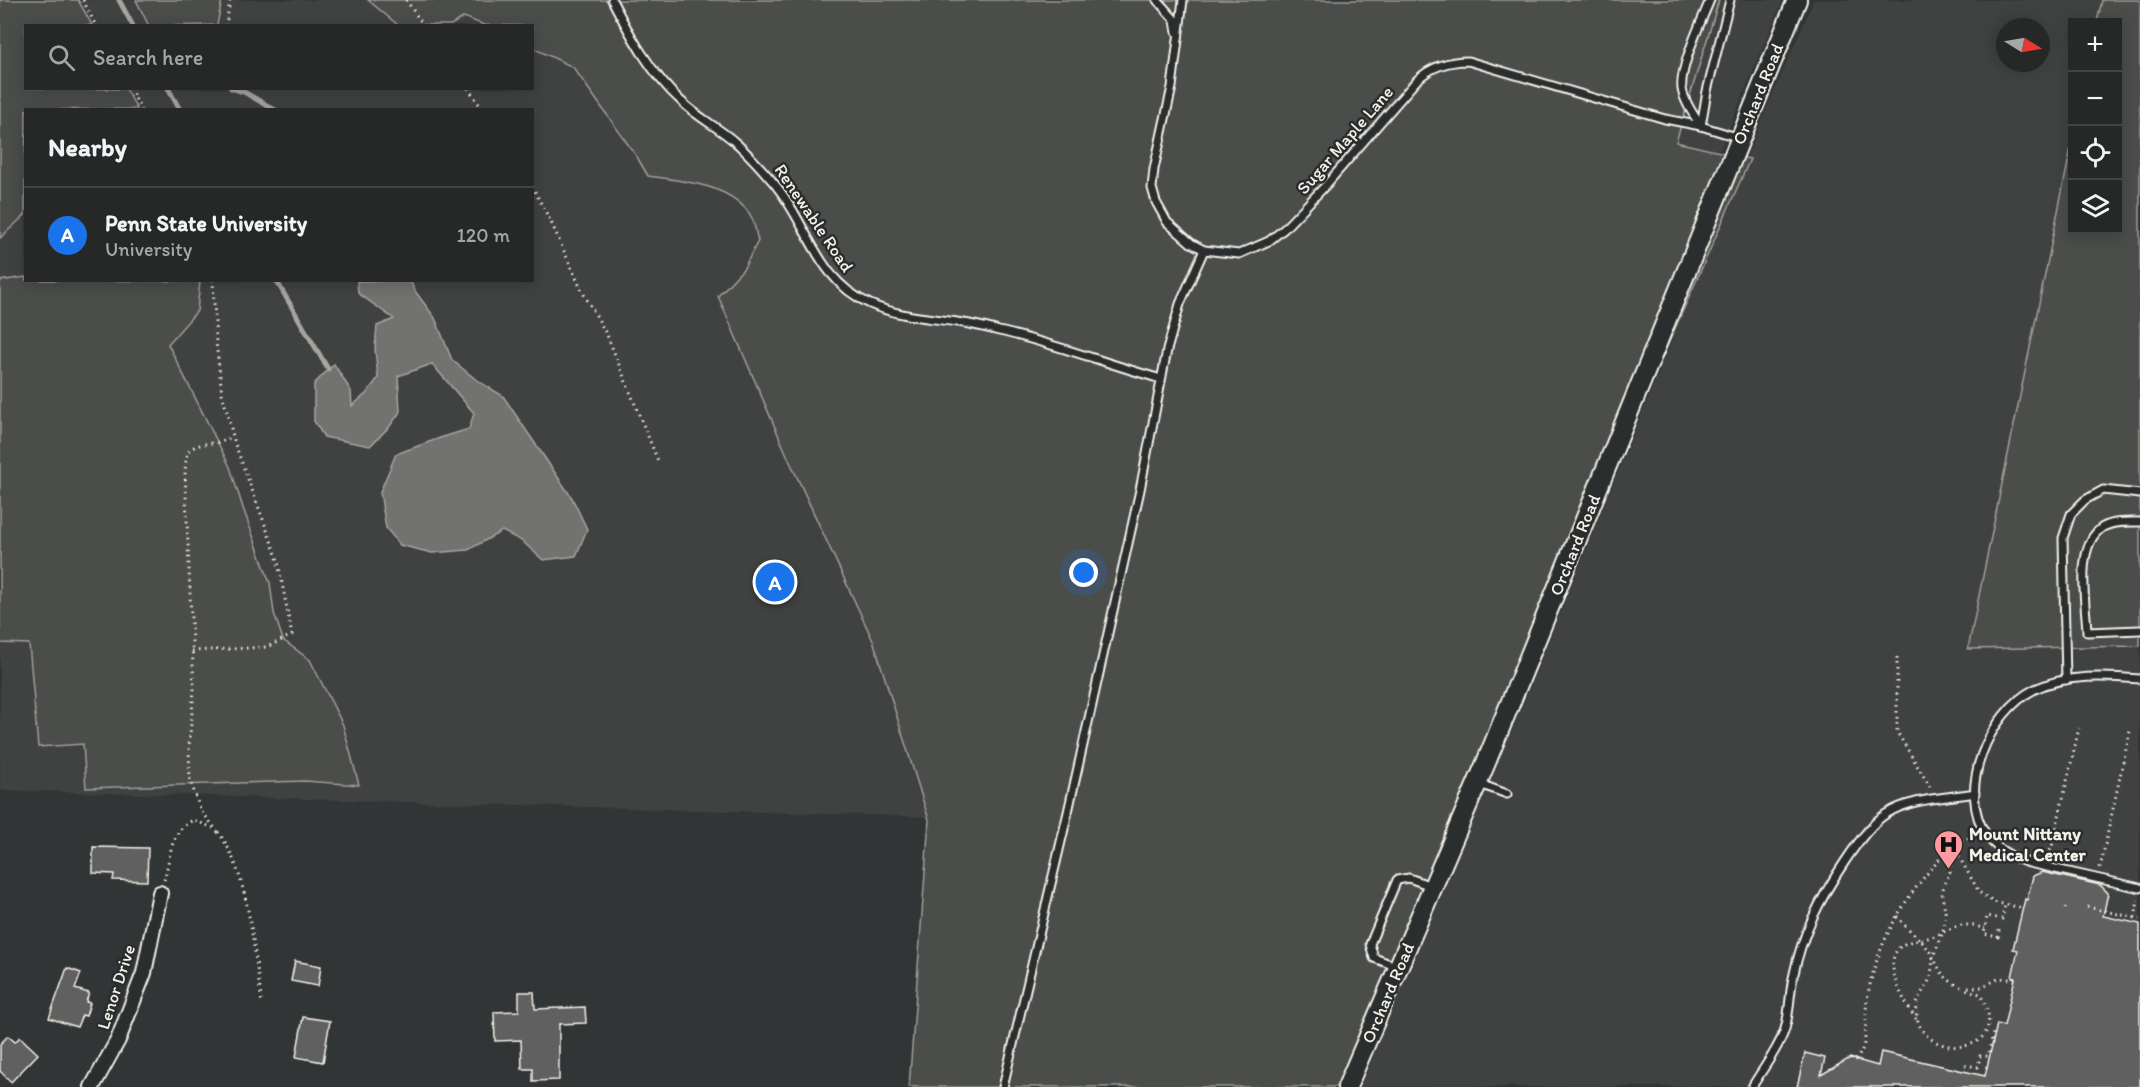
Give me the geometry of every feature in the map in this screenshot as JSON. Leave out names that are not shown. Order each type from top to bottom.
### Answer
[{"type":"street","name":"Orchard Road","points":[[1347,1087],[1477,783],[1797,0]]},
{"type":"street","name":"Lenor Drive","points":[[92,1087],[118,1040],[144,973],[160,893]]},
{"type":"lane","name":"Renewable Road","points":[[612,0],[627,28],[669,90],[698,116],[736,142],[755,160],[781,192],[824,266],[853,295],[872,305],[891,311],[1003,332],[1161,379]]},
{"type":"lane","points":[[1157,0],[1174,21],[1178,37]]},
{"type":"lane","name":"Sugar Maple Lane","points":[[1183,0],[1172,87],[1152,188],[1156,202],[1167,222],[1191,243],[1204,250],[1239,254],[1269,241],[1284,230],[1418,80],[1428,70],[1452,61],[1468,61],[1665,119],[1701,126],[1740,138]]},
{"type":"lane","points":[[1701,126],[1682,88],[1683,73],[1710,0]]},
{"type":"lane","points":[[1701,126],[1707,91],[1730,0]]},
{"type":"lane","points":[[1003,1087],[1068,812],[1140,490],[1161,379],[1180,304],[1204,250]]},
{"type":"lane","points":[[2066,680],[2063,538],[2071,514],[2085,500],[2103,490],[2140,494]]},
{"type":"lane","points":[[2140,522],[2122,522],[2104,527],[2089,542],[2084,558],[2087,632],[2140,630]]},
{"type":"lane","points":[[2140,679],[2066,680],[2035,690],[2020,699],[1999,722],[1985,747],[1975,793],[1978,817],[1987,836],[2016,859],[2140,888]]},
{"type":"lane","points":[[1477,783],[1507,794]]},
{"type":"lane","points":[[1752,1087],[1763,1067],[1776,1052],[1783,1035],[1793,978],[1802,944],[1813,916],[1849,858],[1875,822],[1912,804],[1975,793]]},
{"type":"lane","points":[[1399,968],[1374,958],[1370,944],[1397,880],[1409,878],[1434,886]]},
{"type":"path","points":[[83,0],[95,24]]},
{"type":"path","points":[[226,24],[230,0]]},
{"type":"path","points":[[406,0],[422,24]]},
{"type":"path","points":[[131,90],[140,108]]},
{"type":"path","points":[[469,90],[482,108]]},
{"type":"path","points":[[534,190],[581,289],[607,335],[658,461]]},
{"type":"path","points":[[192,651],[267,647],[292,635],[277,557],[232,436],[222,393],[216,342],[213,282]]},
{"type":"path","points":[[232,436],[226,441],[196,444],[187,452],[184,471],[194,690],[189,746],[190,780],[200,809],[226,842],[238,868],[253,940],[262,1003]]},
{"type":"path","points":[[1897,657],[1898,732],[1932,791]]},
{"type":"path","points":[[2047,856],[2052,847],[2079,728]]},
{"type":"path","points":[[2100,868],[2130,731]]},
{"type":"path","points":[[160,893],[174,837],[183,825],[194,820],[210,825],[218,832]]},
{"type":"path","points":[[1855,1060],[1864,1045],[1867,1001],[1875,965],[1896,916],[1921,881],[1953,846],[1974,836]]},
{"type":"path","points":[[1953,846],[1979,892],[1993,902],[2023,908]]},
{"type":"path","points":[[1918,1021],[1919,998],[1929,980],[1933,956],[1942,933],[1945,910],[1943,886],[1950,875],[1951,865],[1946,854]]},
{"type":"path","points":[[2135,918],[2138,900]]},
{"type":"path","points":[[2065,909],[2066,903]]},
{"type":"path","points":[[1999,930],[1998,937],[1984,934],[1987,916],[2002,919],[2005,905]]},
{"type":"path","points":[[2086,907],[2140,919]]},
{"type":"path","points":[[1896,916],[1920,940],[1933,956],[1942,976],[1962,988],[1980,994],[1989,1011],[1988,1029],[1984,1036],[1969,1045],[1947,1046],[1926,1035],[1894,978],[1894,956],[1897,950],[1906,943],[1920,940],[1942,933],[1956,926],[1985,928]]},
{"type":"path","points":[[1962,988],[1982,987],[2000,978],[2018,980]]},
{"type":"path","points":[[1965,1065],[1978,1067],[1980,1056],[1988,1056],[1995,1030],[1988,1029]]},
{"type":"shaded area","points":[[0,0],[1783,0],[1676,262],[932,817],[0,790]]},
{"type":"shaded area","points":[[0,0],[78,0],[91,24],[24,24],[24,90],[127,90],[136,108],[24,108],[24,216],[0,238]]},
{"type":"shaded area","points":[[136,0],[222,0],[217,24],[148,24]]},
{"type":"shaded area","points":[[368,0],[1719,0],[1676,142],[1750,159],[1340,1087],[909,1087],[929,820],[874,643],[790,462],[718,296],[744,268],[758,241],[752,218],[733,198],[720,191],[706,186],[648,176],[573,67],[534,48],[534,24],[482,24],[464,17],[453,24],[397,24]]},
{"type":"shaded area","points":[[1814,0],[2140,0],[2140,1087],[1360,1087],[1525,699],[1766,110]]},
{"type":"shaded area","points":[[2102,0],[2140,0],[2140,646],[1968,649],[2068,162],[2068,234],[2122,234],[2122,18],[2098,18]]},
{"type":"shaded area","points":[[24,277],[24,282],[200,282],[197,311],[168,344],[230,467],[270,583],[274,613],[283,640],[310,660],[343,725],[359,785],[305,781],[86,788],[83,744],[38,747],[29,644],[0,643],[0,281]]},
{"type":"shaded area","points":[[357,282],[410,282],[435,318],[452,360],[478,381],[503,396],[572,498],[587,529],[576,556],[543,560],[522,541],[502,531],[468,550],[432,553],[400,545],[386,528],[380,492],[396,454],[469,429],[474,413],[432,364],[398,376],[400,412],[370,446],[324,437],[314,421],[314,384],[334,364],[351,391],[352,406],[367,393],[378,378],[375,348],[377,326],[394,319],[358,293]]},
{"type":"building","points":[[93,847],[148,848],[147,881],[113,880],[114,874],[93,873]]},
{"type":"building","name":"Mount Nittany Medical Center","points":[[2042,872],[2100,885],[2108,893],[2103,916],[2140,924],[2140,1087],[1797,1087],[1805,1053],[1825,1058],[1821,1075],[1850,1058],[1878,1066],[1881,1052],[1985,1076],[1997,1024],[2004,1026],[2015,978],[2012,977],[2018,950],[2013,949],[2025,899],[2027,900],[2033,876]]},
{"type":"building","points":[[295,961],[321,966],[318,986],[291,981]]},
{"type":"building","points":[[67,968],[81,973],[75,989],[89,993],[86,1002],[90,1003],[86,1016],[82,1015],[77,1027],[49,1018]]},
{"type":"building","points":[[519,992],[534,992],[535,1009],[585,1007],[586,1023],[559,1024],[559,1080],[533,1081],[533,1069],[522,1069],[521,1040],[495,1041],[494,1012],[519,1011]]},
{"type":"building","points":[[303,1017],[330,1021],[323,1062],[296,1057]]},
{"type":"building","points":[[8,1036],[15,1042],[20,1037],[38,1054],[11,1082],[0,1071],[0,1044]]},
{"type":"waterway","points":[[119,0],[132,24]]},
{"type":"waterway","points":[[169,90],[179,108]]},
{"type":"waterway","points":[[238,90],[272,108]]},
{"type":"waterway","points":[[277,282],[328,369]]},
{"type":"place","name":"Penn State University","points":[[775,582]]},
{"type":"place","name":"Mount Nittany Medical Center","points":[[1948,870]]}]
